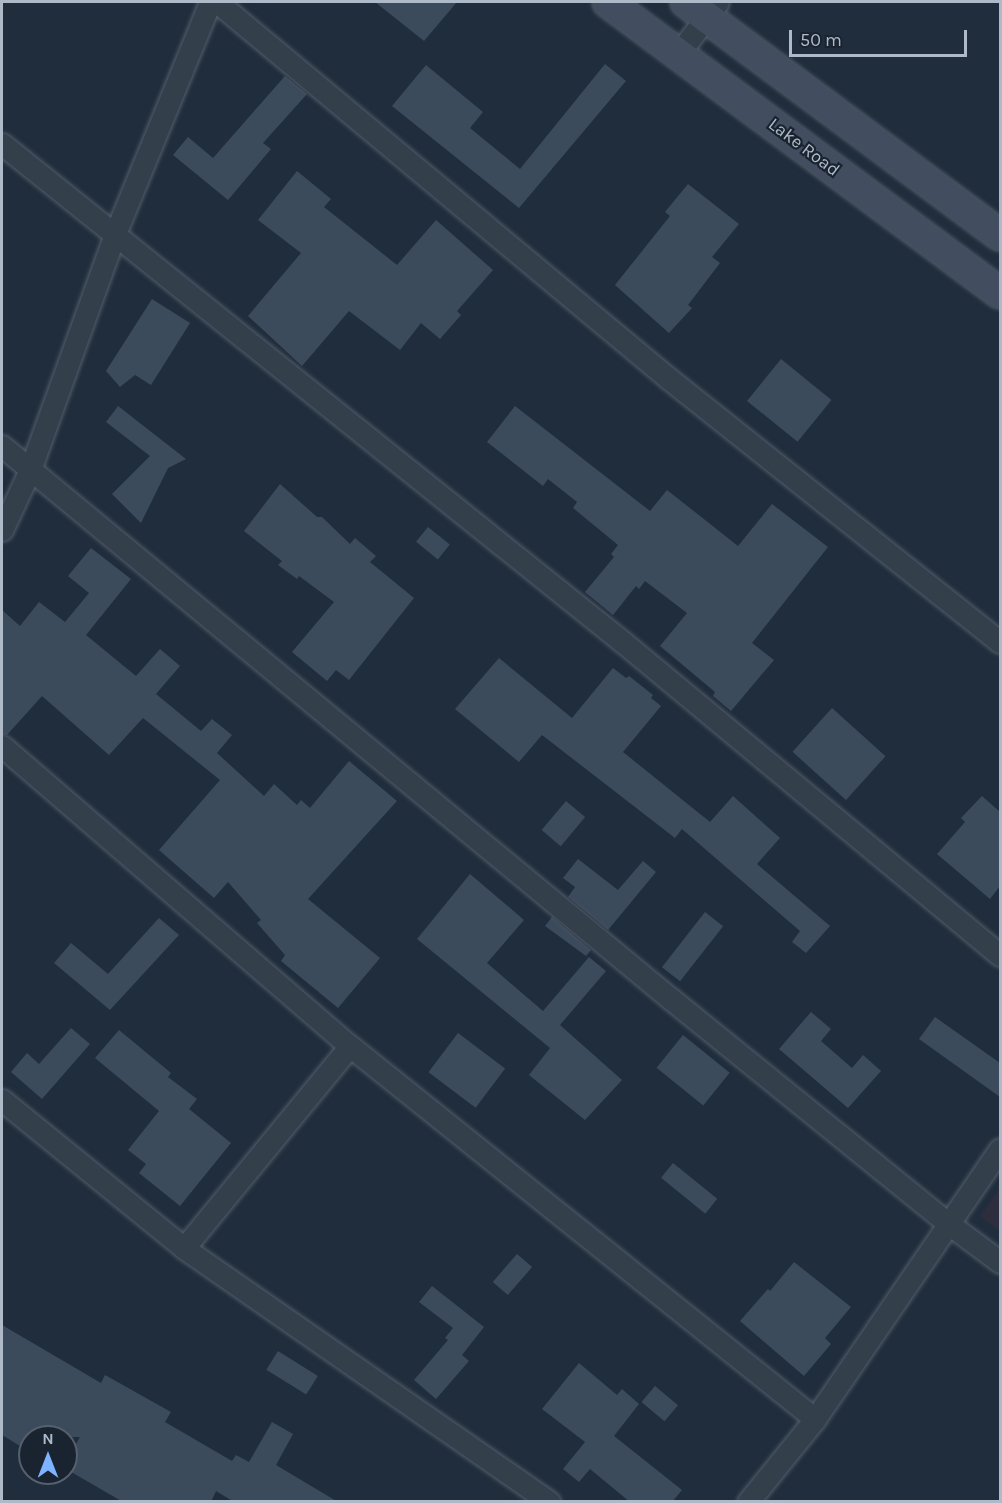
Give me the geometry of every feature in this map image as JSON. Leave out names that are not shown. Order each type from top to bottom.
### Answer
[{"type":"main road","name":"Lake Road","points":[[608,2],[1000,293]]},
{"type":"main road","points":[[703,6],[1000,235]]},
{"type":"street","points":[[2,530],[30,470],[115,234],[210,2]]},
{"type":"street","points":[[217,2],[668,378],[1000,642]]},
{"type":"street","points":[[679,53],[703,6]]},
{"type":"street","points":[[2,144],[624,644],[1000,955]]},
{"type":"street","points":[[2,446],[949,1224],[1000,1262]]},
{"type":"street","points":[[2,746],[350,1046],[815,1419]]},
{"type":"street","points":[[184,1248],[350,1046]]},
{"type":"street","points":[[2,1100],[184,1248],[549,1502]]},
{"type":"street","points":[[748,1502],[815,1419],[1000,1149]]},
{"type":"shaded area","points":[[1000,1188],[1000,1231],[980,1216]]},
{"type":"building","points":[[375,2],[457,2],[424,41]]},
{"type":"building","points":[[605,64],[626,81],[519,208],[392,106],[426,65],[483,112],[470,128],[520,169]]},
{"type":"building","points":[[285,76],[307,94],[263,143],[271,149],[228,200],[173,155],[188,137],[213,158]]},
{"type":"building","points":[[297,171],[331,199],[324,207],[397,265],[436,220],[493,270],[457,311],[461,315],[440,339],[421,323],[400,350],[349,311],[302,366],[248,316],[301,253],[258,220]]},
{"type":"building","points":[[688,184],[739,224],[712,257],[720,263],[688,305],[692,308],[669,333],[615,285],[670,216],[665,212]]},
{"type":"building","points":[[152,299],[190,323],[151,385],[135,375],[120,387],[106,371]]},
{"type":"building","points":[[781,359],[832,400],[798,442],[747,401]]},
{"type":"building","points":[[118,406],[186,459],[168,468],[141,523],[112,494],[150,456],[106,422]]},
{"type":"building","points":[[515,406],[650,511],[667,490],[738,546],[772,504],[828,547],[752,643],[774,660],[731,711],[713,696],[715,692],[660,646],[687,613],[645,581],[639,589],[636,586],[613,615],[585,592],[614,557],[611,554],[618,545],[573,508],[577,502],[548,479],[543,486],[487,442]]},
{"type":"building","points":[[280,484],[317,517],[322,517],[350,544],[355,538],[376,556],[370,562],[414,598],[349,680],[336,670],[327,681],[292,652],[334,602],[299,576],[297,579],[278,565],[282,561],[244,531]]},
{"type":"building","points":[[428,527],[450,545],[438,559],[416,542]]},
{"type":"building","points":[[91,548],[131,579],[86,635],[136,676],[160,649],[180,666],[156,694],[201,731],[212,719],[232,735],[217,753],[264,796],[274,784],[297,805],[301,800],[310,808],[349,761],[397,801],[308,899],[380,958],[338,1008],[281,961],[285,955],[257,923],[261,920],[228,882],[214,898],[159,850],[220,780],[143,718],[109,755],[42,696],[7,735],[2,734],[2,610],[20,626],[39,602],[65,622],[89,593],[68,576]]},
{"type":"building","points":[[499,658],[572,718],[613,668],[626,678],[629,676],[653,695],[651,698],[661,706],[623,752],[710,822],[733,796],[780,838],[757,864],[830,926],[806,953],[792,942],[800,931],[682,829],[675,838],[542,735],[519,762],[455,709]]},
{"type":"building","points":[[832,708],[886,756],[846,800],[793,752]]},
{"type":"building","points":[[982,796],[1000,812],[1000,886],[990,899],[937,854],[965,822],[961,818]]},
{"type":"building","points":[[566,801],[585,817],[561,846],[542,830]]},
{"type":"building","points":[[578,859],[618,890],[643,861],[656,872],[608,930],[568,897],[575,887],[563,878]]},
{"type":"building","points":[[470,874],[524,920],[487,963],[543,1011],[589,957],[606,971],[560,1025],[622,1080],[585,1120],[529,1075],[550,1048],[417,939]]},
{"type":"building","points":[[705,912],[723,926],[680,981],[662,967]]},
{"type":"building","points":[[552,917],[591,950],[586,956],[545,926]]},
{"type":"building","points":[[159,918],[179,935],[110,1010],[54,963],[71,943],[108,974]]},
{"type":"building","points":[[811,1012],[831,1029],[821,1041],[852,1068],[863,1055],[881,1071],[848,1108],[779,1049]]},
{"type":"building","points":[[935,1017],[1000,1063],[1000,1097],[919,1039]]},
{"type":"building","points":[[71,1028],[90,1044],[42,1099],[11,1072],[27,1053],[39,1064]]},
{"type":"building","points":[[119,1030],[171,1073],[168,1077],[197,1099],[189,1109],[231,1143],[180,1206],[139,1173],[146,1164],[128,1150],[159,1111],[95,1058]]},
{"type":"building","points":[[458,1033],[505,1069],[476,1108],[429,1072]]},
{"type":"building","points":[[683,1035],[730,1073],[703,1105],[657,1068]]},
{"type":"building","points":[[673,1163],[717,1199],[705,1214],[661,1178]]},
{"type":"building","points":[[517,1254],[532,1267],[508,1295],[493,1282]]},
{"type":"building","points":[[794,1262],[851,1307],[825,1338],[831,1344],[804,1376],[740,1321],[768,1289],[770,1291]]},
{"type":"building","points":[[432,1286],[484,1327],[462,1355],[469,1361],[436,1399],[414,1380],[448,1340],[445,1338],[453,1328],[419,1302]]},
{"type":"building","points":[[2,1325],[101,1383],[105,1375],[171,1412],[165,1422],[232,1461],[236,1455],[249,1462],[272,1422],[293,1434],[276,1465],[338,1502],[234,1502],[216,1491],[211,1502],[123,1502],[78,1476],[78,1440],[80,1437],[78,1437],[78,1425],[18,1425],[18,1445],[2,1435]]},
{"type":"building","points":[[278,1351],[318,1376],[306,1395],[266,1370]]},
{"type":"building","points":[[579,1363],[617,1395],[622,1389],[639,1404],[614,1436],[682,1490],[672,1502],[630,1502],[590,1469],[579,1482],[563,1469],[585,1442],[542,1409]]},
{"type":"building","points":[[655,1386],[678,1405],[664,1421],[642,1402]]}]
